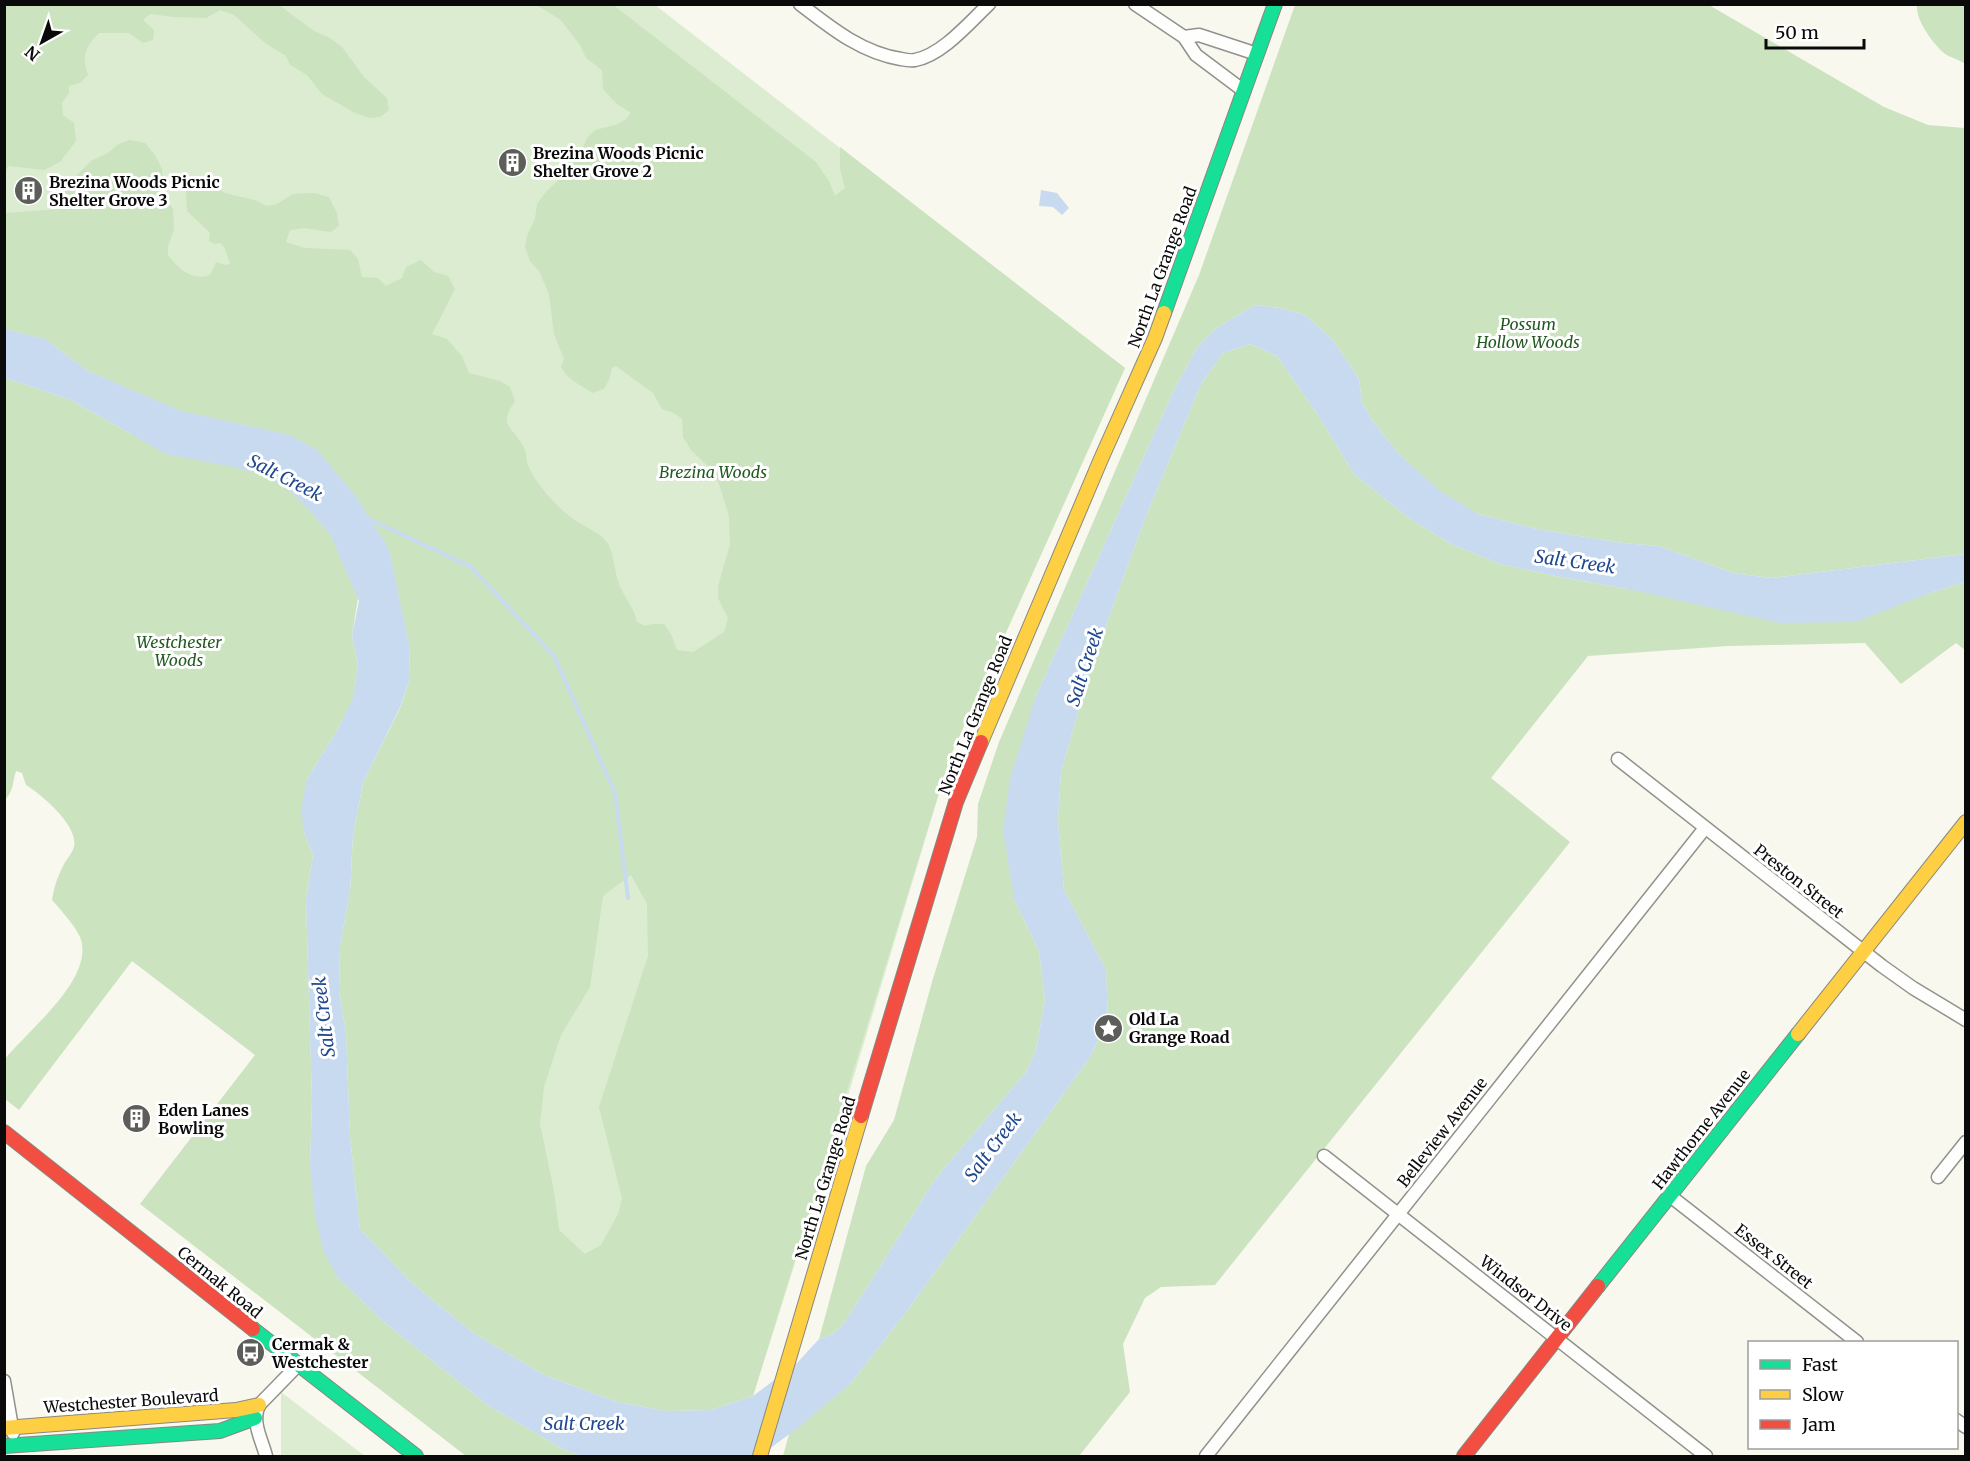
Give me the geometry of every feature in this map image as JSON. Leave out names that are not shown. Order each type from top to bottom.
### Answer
[{"type":"main road","name":"North La Grange Road","points":[[760,1456],[956,802],[1086,492],[1155,338],[1275,4]]},
{"type":"main road","name":"Hawthorne Avenue","points":[[1464,1456],[1965,822]]},
{"type":"main road","name":"Cermak Road","points":[[4,1132],[416,1456]]},
{"type":"main road","name":"Westchester Boulevard","points":[[8,1427],[236,1410],[257,1412]]},
{"type":"main road","points":[[10,1445],[220,1431],[257,1412]]},
{"type":"street","points":[[800,4],[834,31],[859,45],[888,57],[914,61],[935,52],[988,4]]},
{"type":"street","points":[[1136,4],[1184,37],[1196,54],[1244,91]]},
{"type":"street","points":[[1184,37],[1199,35],[1257,54]]},
{"type":"street","name":"Preston Street","points":[[1618,759],[1863,952],[1913,988],[1965,1020]]},
{"type":"street","name":"Belleview Avenue","points":[[1206,1456],[1705,828]]},
{"type":"street","points":[[1938,1177],[1965,1143]]},
{"type":"street","name":"Windsor Drive","points":[[1324,1156],[1706,1456]]},
{"type":"street","name":"Essex Street","points":[[1670,1195],[1856,1341]]},
{"type":"street","points":[[266,1456],[257,1412],[298,1365]]},
{"type":"street","points":[[4,1381],[10,1445]]},
{"type":"green space","points":[[5,4],[279,5],[314,31],[330,38],[342,47],[364,77],[387,98],[389,110],[380,117],[370,118],[355,113],[322,94],[307,75],[290,65],[286,56],[264,42],[234,15],[220,10],[206,18],[150,14],[143,20],[154,30],[153,40],[143,43],[129,33],[99,33],[90,43],[85,57],[88,75],[80,83],[69,86],[69,93],[62,103],[63,115],[74,123],[76,141],[60,162],[44,170],[8,166],[5,176]]},
{"type":"green space","name":"Brezina Woods","points":[[612,4],[816,162],[829,181],[835,196],[845,188],[840,169],[840,147],[1125,368],[950,757],[753,1396],[711,1410],[667,1411],[617,1402],[544,1375],[472,1332],[412,1283],[360,1229],[350,1137],[346,1033],[339,990],[340,947],[350,891],[353,835],[363,783],[401,706],[410,678],[409,644],[389,549],[355,495],[317,450],[290,435],[181,411],[88,371],[45,339],[5,329],[5,213],[60,209],[66,186],[91,161],[129,140],[145,143],[155,155],[162,169],[163,195],[173,209],[174,229],[168,255],[181,269],[197,277],[210,275],[216,262],[230,264],[225,248],[220,243],[214,244],[209,241],[210,233],[187,211],[188,180],[196,177],[225,193],[258,201],[266,206],[277,204],[293,194],[314,193],[329,197],[337,213],[339,226],[331,232],[304,228],[290,230],[286,242],[305,248],[350,250],[358,259],[362,277],[378,278],[386,286],[402,278],[406,267],[421,260],[434,272],[448,276],[455,289],[432,334],[447,339],[462,356],[469,373],[500,381],[510,387],[515,401],[507,416],[507,421],[526,452],[528,465],[535,479],[566,514],[599,534],[609,545],[620,586],[637,622],[645,626],[664,624],[677,650],[693,652],[724,632],[728,618],[718,598],[718,586],[730,545],[729,516],[714,472],[691,450],[683,437],[682,419],[662,409],[653,393],[616,366],[612,368],[604,389],[592,393],[572,380],[565,372],[561,367],[564,359],[554,334],[549,294],[539,271],[530,261],[525,247],[527,236],[535,219],[537,204],[557,181],[572,156],[583,147],[587,138],[595,130],[615,125],[625,120],[631,113],[617,104],[603,89],[602,70],[586,58],[580,45],[561,20],[536,5]],"holes":[[[631,875],[647,904],[648,956],[599,1107],[622,1198],[618,1214],[601,1245],[585,1254],[559,1230],[554,1191],[540,1124],[544,1087],[561,1035],[590,987],[603,896]]]},
{"type":"green space","name":"Brezina Woods","points":[[4,5],[655,5],[1125,368],[950,757],[848,1096],[753,1396],[544,1375],[409,644],[147,397],[88,371],[45,339],[5,329]]},
{"type":"green space","name":"Possum Hollow Woods","points":[[1295,5],[1709,5],[1884,107],[1928,125],[1965,128],[1965,554],[1771,578],[1733,573],[1659,546],[1624,543],[1537,529],[1478,514],[1439,491],[1398,453],[1372,420],[1362,403],[1359,379],[1332,339],[1305,315],[1280,308],[1255,305],[1215,329],[1197,348],[1174,390],[1036,696],[1014,899],[1039,951],[1045,999],[1036,1050],[1026,1072],[936,1178],[845,1322],[833,1334],[819,1339],[866,1166],[894,1120],[932,982],[977,837],[978,804],[999,742],[1199,275]]},
{"type":"green space","points":[[1917,5],[1965,5],[1965,64],[1946,55],[1935,44],[1922,24]]},
{"type":"green space","points":[[1250,344],[1277,356],[1318,415],[1354,474],[1409,518],[1451,544],[1500,564],[1628,589],[1924,595],[1965,582],[1965,650],[1956,643],[1901,684],[1865,643],[1728,646],[1588,656],[1491,778],[1570,842],[1215,1285],[1161,1287],[1145,1298],[1123,1344],[1130,1392],[1079,1456],[783,1456],[789,1434],[851,1383],[907,1311],[1090,1057],[1108,1020],[1106,970],[1064,890],[1058,822],[1061,772],[1089,674],[1118,592],[1146,516],[1201,384],[1223,353]]},
{"type":"green space","name":"Westchester Woods","points":[[5,378],[71,400],[129,433],[266,476],[292,493],[330,534],[358,598],[352,635],[358,665],[353,699],[338,729],[307,779],[304,832],[313,855],[306,900],[312,1100],[310,1165],[338,1278],[385,1323],[489,1406],[563,1449],[581,1456],[466,1456],[140,1204],[255,1055],[132,961],[19,1110],[5,1099],[5,1059],[69,986],[78,969],[82,953],[78,933],[52,900],[58,877],[74,847],[71,830],[50,803],[26,785],[22,773],[16,771],[11,790],[5,800]]},
{"type":"green space","points":[[281,1392],[365,1456],[281,1456]]},
{"type":"water","points":[[1041,190],[1057,193],[1069,208],[1062,215],[1053,207],[1039,206]]},
{"type":"water","name":"Salt Creek","points":[[1255,305],[1280,308],[1305,315],[1332,339],[1359,379],[1362,403],[1372,420],[1398,453],[1440,491],[1478,514],[1537,529],[1624,543],[1659,546],[1733,573],[1771,578],[1965,554],[1965,582],[1924,595],[1856,622],[1780,623],[1628,589],[1500,564],[1451,544],[1409,518],[1354,474],[1318,415],[1277,356],[1250,344],[1223,353],[1201,384],[1146,516],[1089,674],[1061,772],[1058,822],[1064,890],[1106,970],[1108,1020],[1090,1057],[907,1311],[851,1383],[765,1452],[756,1456],[581,1456],[563,1449],[489,1406],[385,1323],[338,1278],[323,1250],[315,1216],[310,1165],[312,1100],[306,900],[313,855],[304,832],[301,809],[307,779],[338,729],[353,698],[358,665],[352,635],[359,601],[330,534],[292,493],[266,476],[166,454],[71,400],[5,378],[5,329],[45,339],[88,371],[181,411],[290,435],[317,450],[355,495],[389,549],[409,644],[410,678],[401,705],[363,783],[353,835],[350,891],[340,947],[339,990],[346,1033],[350,1137],[360,1229],[412,1283],[472,1332],[544,1375],[617,1402],[667,1411],[711,1410],[753,1396],[797,1363],[819,1339],[833,1334],[845,1322],[936,1178],[1026,1072],[1036,1050],[1045,999],[1039,951],[1014,899],[1003,829],[1010,779],[1036,696],[1174,390],[1197,348],[1215,329]]},
{"type":"waterway","points":[[365,517],[471,567],[554,656],[615,793],[628,898]]},
{"type":"traffic: fast","points":[[1164,313],[1275,4]]},
{"type":"traffic: fast","points":[[1598,1286],[1798,1034]]},
{"type":"traffic: fast","points":[[253,1329],[416,1456]]},
{"type":"traffic: fast","points":[[4,1446],[220,1431],[255,1418]]},
{"type":"traffic: slow","points":[[981,742],[1164,313]]},
{"type":"traffic: slow","points":[[1798,1034],[1966,822]]},
{"type":"traffic: slow","points":[[760,1456],[861,1116]]},
{"type":"traffic: slow","points":[[4,1428],[236,1410],[259,1405]]},
{"type":"traffic: jam","points":[[861,1116],[956,802],[981,742]]},
{"type":"traffic: jam","points":[[4,1132],[253,1329]]},
{"type":"traffic: jam","points":[[1464,1456],[1598,1286]]},
{"type":"place","name":"Brezina Woods Picnic Shelter Grove 2","points":[[512,162]]},
{"type":"place","name":"Brezina Woods Picnic Shelter Grove 3","points":[[28,191]]},
{"type":"place","name":"Old La Grange Road","points":[[1108,1028]]},
{"type":"place","name":"Eden Lanes Bowling","points":[[137,1119]]},
{"type":"place","name":"Cermak & Westchester","points":[[251,1353]]}]
